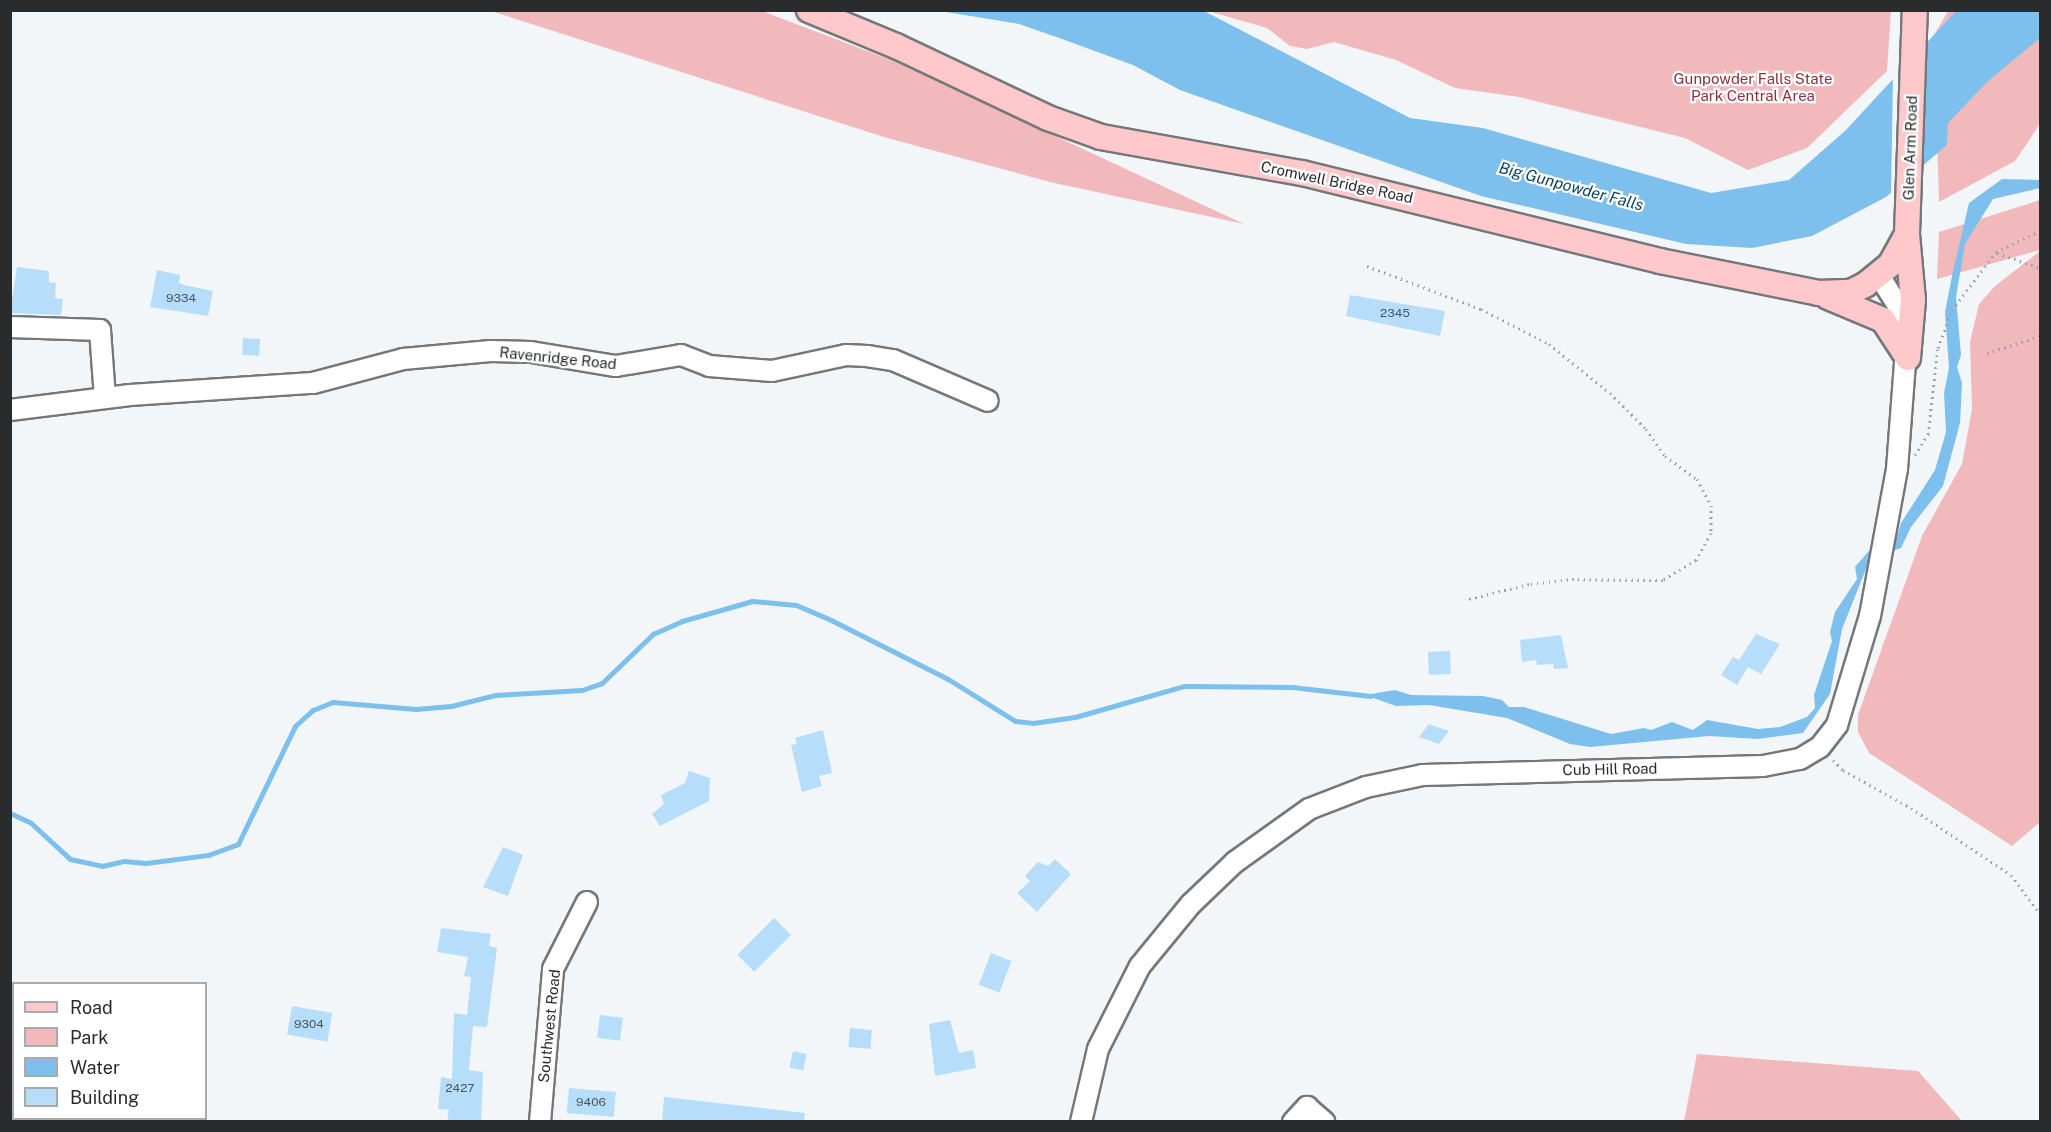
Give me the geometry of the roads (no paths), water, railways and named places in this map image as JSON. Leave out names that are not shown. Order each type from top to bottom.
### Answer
[{"type":"main road","name":"Cromwell Bridge Road","points":[[809,10],[896,46],[1048,118],[1101,137],[1314,175],[1660,261],[1818,293],[1851,292],[1879,275]]},
{"type":"main road","name":"Glen Arm Road","points":[[1879,275],[1898,254],[1907,223],[1915,15]]},
{"type":"main road","points":[[1907,223],[1913,300],[1908,358]]},
{"type":"main road","points":[[1818,293],[1883,320],[1908,358]]},
{"type":"street","name":"Cub Hill Road","points":[[1081,1122],[1098,1049],[1140,966],[1191,904],[1235,862],[1309,809],[1366,787],[1423,775],[1726,767],[1797,760],[1820,747],[1832,734],[1846,699],[1882,560],[1897,469],[1908,358],[1905,322],[1879,275]]},
{"type":"street","points":[[10,327],[100,330],[105,398]]},
{"type":"street","name":"Ravenridge Road","points":[[10,410],[105,398],[313,382],[403,359],[450,353],[531,352],[616,366],[681,355],[709,366],[772,371],[846,355],[867,356],[892,360],[988,401]]},
{"type":"street","name":"Southwest Road","points":[[540,1122],[553,969],[587,902]]},
{"type":"street","points":[[1293,1122],[1307,1107],[1324,1122]]},
{"type":"water","name":"Big Gunpowder Falls","points":[[940,11],[1204,11],[1410,118],[1483,128],[1711,193],[1789,180],[1845,131],[1956,11],[2040,11],[2040,38],[1987,82],[1948,123],[1947,145],[1886,197],[1812,236],[1752,248],[1686,244],[1481,196],[1180,90],[1133,65],[1019,24]]},
{"type":"water","points":[[2002,179],[2040,180],[2040,188],[1993,199],[1965,244],[1956,297],[1961,355],[1957,367],[1962,383],[1960,423],[1943,486],[1911,527],[1901,548],[1870,559],[1842,629],[1830,694],[1803,733],[1758,739],[1709,736],[1590,747],[1570,744],[1507,718],[1429,705],[1396,706],[1365,695],[1395,690],[1411,695],[1483,696],[1502,700],[1509,707],[1524,707],[1611,734],[1644,728],[1651,730],[1672,722],[1693,730],[1707,720],[1758,729],[1780,727],[1807,717],[1815,708],[1814,695],[1832,641],[1830,632],[1835,612],[1857,579],[1855,567],[1875,544],[1897,537],[1901,523],[1935,470],[1946,432],[1944,393],[1949,368],[1945,312],[1952,276],[1969,203]]},
{"type":"waterway","points":[[10,813],[31,823],[70,859],[102,866],[124,861],[146,863],[208,855],[238,844],[295,726],[313,710],[333,702],[416,709],[451,706],[495,695],[582,690],[602,683],[653,634],[682,621],[752,601],[796,605],[831,620],[948,679],[1015,721],[1033,723],[1075,717],[1184,686],[1292,687],[1370,696]]},
{"type":"park label","name":"Gunpowder Falls State Park Central Area","points":[[1753,86]]}]
